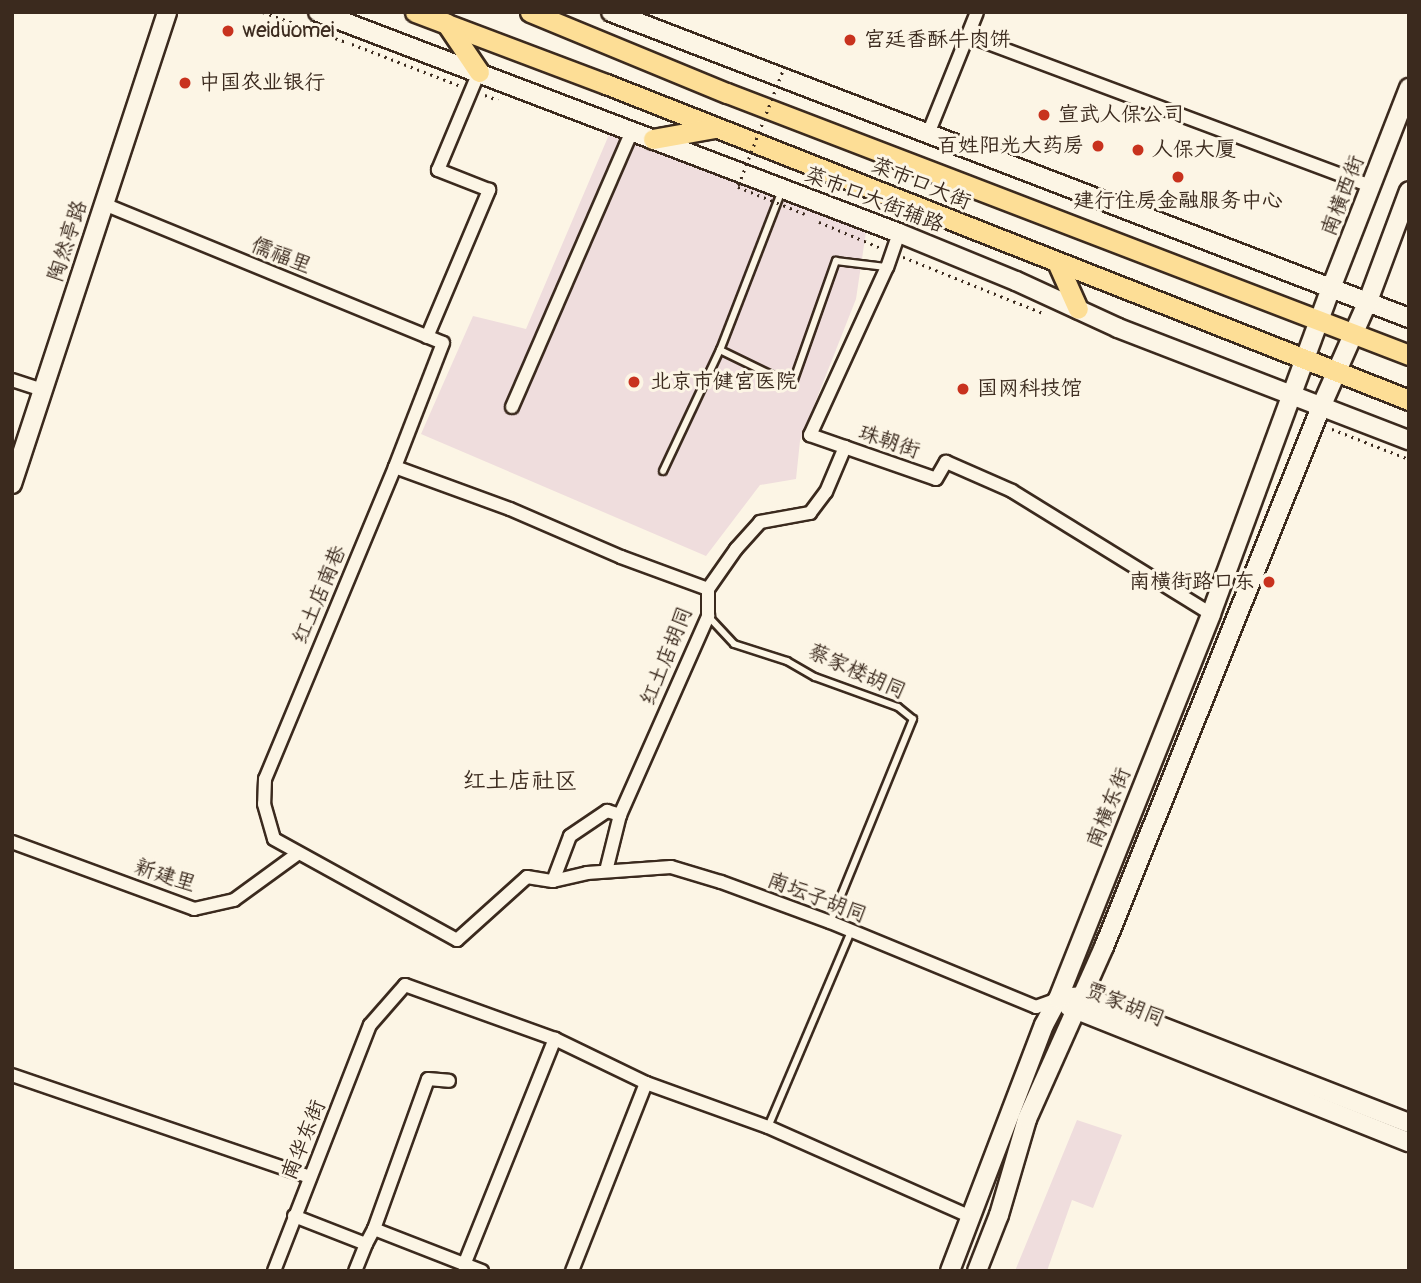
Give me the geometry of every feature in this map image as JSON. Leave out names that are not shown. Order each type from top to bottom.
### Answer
[{"type":"main road","name":"陶然亭路","points":[[12,484],[167,12]]},
{"type":"main road","name":"菜市口大街辅路","points":[[318,12],[653,139],[780,196],[899,233],[1291,396],[1318,415],[1409,440]]},
{"type":"main road","name":"菜市口大街","points":[[415,12],[716,127],[1409,400]]},
{"type":"main road","name":"菜市口大街","points":[[530,12],[763,108],[1409,355]]},
{"type":"main road","points":[[611,12],[1409,318]]},
{"type":"main road","points":[[446,23],[479,72]]},
{"type":"main road","name":"南横西街","points":[[1305,360],[1409,88]]},
{"type":"main road","points":[[653,139],[716,127]]},
{"type":"main road","points":[[977,1271],[999,1215],[1027,1119],[1080,1004],[1318,415],[1368,302],[1409,191]]},
{"type":"main road","points":[[1057,262],[1078,309]]},
{"type":"main road","name":"南横东街","points":[[950,1271],[1044,1025],[1058,999],[1211,614],[1305,360]]},
{"type":"main road","name":"贾家胡同","points":[[1058,999],[1080,1004],[1409,1123]]},
{"type":"main road","name":"贾家胡同","points":[[1080,1004],[1409,1142]]},
{"type":"street","points":[[929,134],[978,12]]},
{"type":"street","points":[[969,36],[1371,186]]},
{"type":"street","points":[[427,337],[489,190],[438,170],[479,72]]},
{"type":"street","points":[[512,407],[632,131]]},
{"type":"street","name":"儒福里","points":[[104,204],[443,343]]},
{"type":"street","name":"珠朝街","points":[[899,233],[887,267],[810,435],[936,479],[946,462],[1012,491],[1211,614]]},
{"type":"street","name":"红土店南巷","points":[[297,854],[274,839],[264,804],[265,779],[395,467],[443,343]]},
{"type":"street","points":[[12,380],[43,390]]},
{"type":"street","name":"红土店胡同","points":[[606,871],[620,815],[708,616],[708,589],[736,549],[760,522],[810,513],[826,492],[845,447]]},
{"type":"street","points":[[395,467],[510,509],[621,557],[708,589]]},
{"type":"street","points":[[297,854],[457,940],[527,877],[553,881],[570,836],[607,811],[620,815]]},
{"type":"street","name":"新建里","points":[[12,842],[194,909],[234,900],[297,854]]},
{"type":"street","name":"南坛子胡同","points":[[553,881],[606,871],[671,867],[721,882],[830,922],[1036,1007],[1058,999]]},
{"type":"street","name":"南华东街","points":[[274,1271],[370,1025],[405,985],[555,1039]]},
{"type":"street","points":[[464,1265],[555,1039],[646,1083],[768,1127],[971,1217]]},
{"type":"street","points":[[12,1075],[310,1177]]},
{"type":"street","points":[[355,1271],[374,1229],[428,1079],[449,1081]]},
{"type":"street","points":[[572,1271],[646,1083]]},
{"type":"street","points":[[295,1216],[366,1244]]},
{"type":"street","points":[[374,1229],[482,1271]]},
{"type":"lane","points":[[663,471],[720,350],[780,196]]},
{"type":"lane","points":[[720,350],[792,385],[836,261],[887,267]]},
{"type":"lane","name":"蔡家楼胡同","points":[[708,616],[734,644],[787,661],[814,677],[898,707],[913,719],[830,922]]},
{"type":"lane","points":[[768,1127],[851,931]]},
{"type":"path","points":[[263,12],[464,87]]},
{"type":"path","points":[[785,66],[738,187],[805,214]]},
{"type":"path","points":[[729,184],[780,196],[892,252],[1044,314]]},
{"type":"path","points":[[1318,415],[1409,460]]},
{"type":"shaded area","name":"北京市健宫医院","points":[[611,130],[866,232],[856,299],[800,441],[796,479],[760,485],[706,556],[421,434],[473,316],[526,329]]},
{"type":"shaded area","points":[[1077,1120],[1122,1135],[1093,1208],[1072,1200],[1047,1271],[1015,1271]]},
{"type":"place","name":"weiduomei","points":[[228,31]]},
{"type":"place","name":"宫廷香酥牛肉饼","points":[[850,40]]},
{"type":"place","name":"中国农业银行","points":[[185,83]]},
{"type":"place","name":"宣武人保公司","points":[[1044,115]]},
{"type":"place","name":"百姓阳光大药房","points":[[1098,146]]},
{"type":"place","name":"人保大厦","points":[[1138,150]]},
{"type":"place","name":"建行住房金融服务中心","points":[[1178,177]]},
{"type":"place","name":"北京市健宫医院","points":[[634,382]]},
{"type":"place","name":"国网科技馆","points":[[963,389]]},
{"type":"place","name":"南横街路口东","points":[[1269,582]]},
{"type":"district","name":"红土店社区","points":[[520,781]]}]
